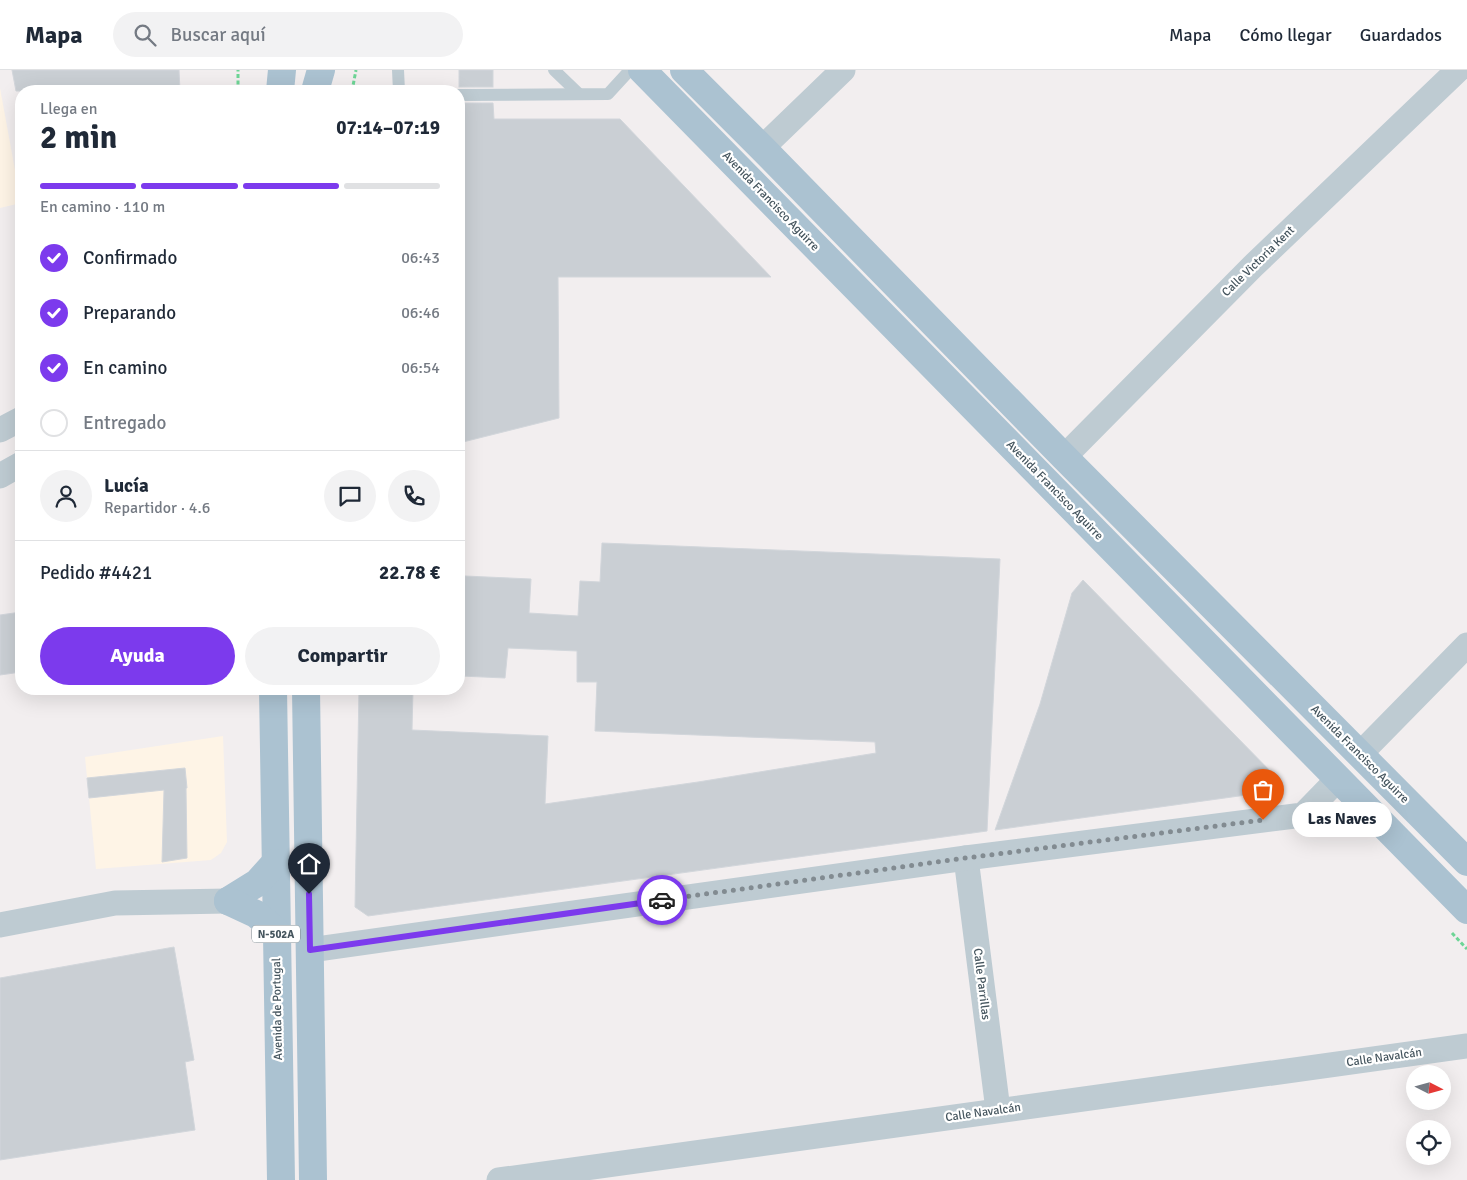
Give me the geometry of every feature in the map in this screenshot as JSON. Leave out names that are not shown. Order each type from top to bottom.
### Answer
[{"type":"main road","points":[[281,85],[282,70]]},
{"type":"main road","points":[[317,85],[321,70]]},
{"type":"main road","name":"Avenida Francisco Aguirre","points":[[642,70],[1467,910]]},
{"type":"main road","name":"Avenida Francisco Aguirre","points":[[684,70],[1064,457],[1467,862]]},
{"type":"main road","name":"Avenida de Portugal","points":[[273,695],[281,1180]]},
{"type":"main road","name":"N-502A","points":[[306,695],[313,1180]]},
{"type":"main road","points":[[228,901],[257,883],[275,863]]},
{"type":"main road","points":[[228,901],[256,914],[276,931]]},
{"type":"street","points":[[762,148],[843,70]]},
{"type":"street","name":"Calle Victoria Kent","points":[[1064,457],[1252,266],[1458,70]]},
{"type":"street","points":[[0,412],[15,413]]},
{"type":"street","points":[[0,430],[15,423]]},
{"type":"street","points":[[0,476],[15,467]]},
{"type":"street","points":[[1360,754],[1467,645]]},
{"type":"street","points":[[310,950],[966,858],[1302,815],[1338,779]]},
{"type":"street","name":"Calle Parrillas","points":[[966,858],[998,1110]]},
{"type":"street","points":[[0,925],[115,903],[228,901]]},
{"type":"street","name":"Calle Navalcán","points":[[499,1180],[1467,1046]]},
{"type":"lane","points":[[398,70],[399,85]]},
{"type":"lane","points":[[554,70],[579,94]]},
{"type":"lane","points":[[465,95],[608,94],[630,70]]},
{"type":"path","points":[[238,70],[238,85]]},
{"type":"path","points":[[353,85],[356,70]]},
{"type":"shaded area","points":[[0,88],[15,170],[15,204],[0,208]]},
{"type":"shaded area","points":[[223,736],[227,842],[221,853],[211,860],[96,869],[85,757]]},
{"type":"building","points":[[12,70],[179,70],[180,85],[15,86]]},
{"type":"building","points":[[459,70],[493,70],[493,87],[465,87],[465,85],[459,85]]},
{"type":"building","points":[[465,103],[493,103],[494,119],[620,119],[771,277],[558,277],[559,418],[465,442]]},
{"type":"building","points":[[602,543],[1000,559],[987,831],[368,916],[355,907],[359,695],[413,695],[412,730],[548,736],[545,804],[698,782],[876,753],[875,742],[595,731],[597,682],[577,682],[577,651],[508,648],[505,678],[465,676],[465,576],[531,579],[529,613],[578,616],[580,581],[600,582]]},
{"type":"building","points":[[1083,580],[1279,780],[1275,791],[995,830],[1040,704],[1072,593]]},
{"type":"building","points":[[15,613],[15,673],[0,675],[0,615]]},
{"type":"building","points":[[185,768],[187,788],[187,858],[162,862],[164,790],[89,798],[87,778]]},
{"type":"building","points":[[174,947],[194,1060],[185,1062],[195,1130],[0,1160],[0,978]]},
{"type":"way so far","points":[[662,900],[966,858],[1263,820]]},
{"type":"place","name":"Las Naves","points":[[1263,820]]},
{"type":"route","points":[[309,894],[310,950],[662,900]]}]
